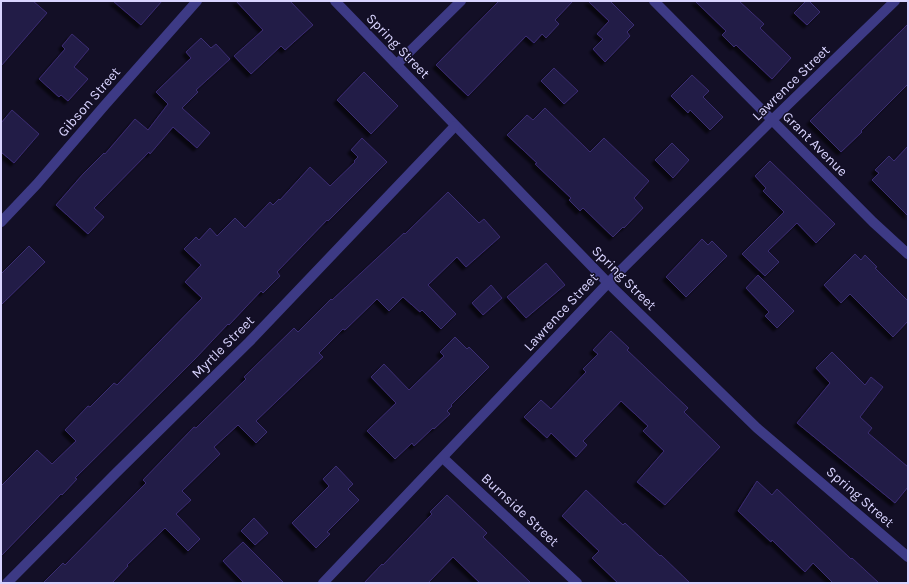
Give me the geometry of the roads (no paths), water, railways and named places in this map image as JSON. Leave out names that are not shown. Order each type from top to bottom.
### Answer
[{"type":"street","name":"Gibson Street","points":[[1,222],[37,184],[105,104],[197,1]]},
{"type":"street","name":"Spring Street","points":[[336,1],[608,283],[757,428],[908,557]]},
{"type":"street","points":[[397,64],[460,1]]},
{"type":"street","name":"Grant Avenue","points":[[654,1],[873,222],[908,254]]},
{"type":"street","name":"Lawrence Street","points":[[324,583],[608,283],[772,120],[895,1]]},
{"type":"street","name":"Myrtle Street","points":[[7,583],[121,467],[249,342],[455,126]]},
{"type":"street","name":"Burnside Street","points":[[443,458],[577,583]]}]
